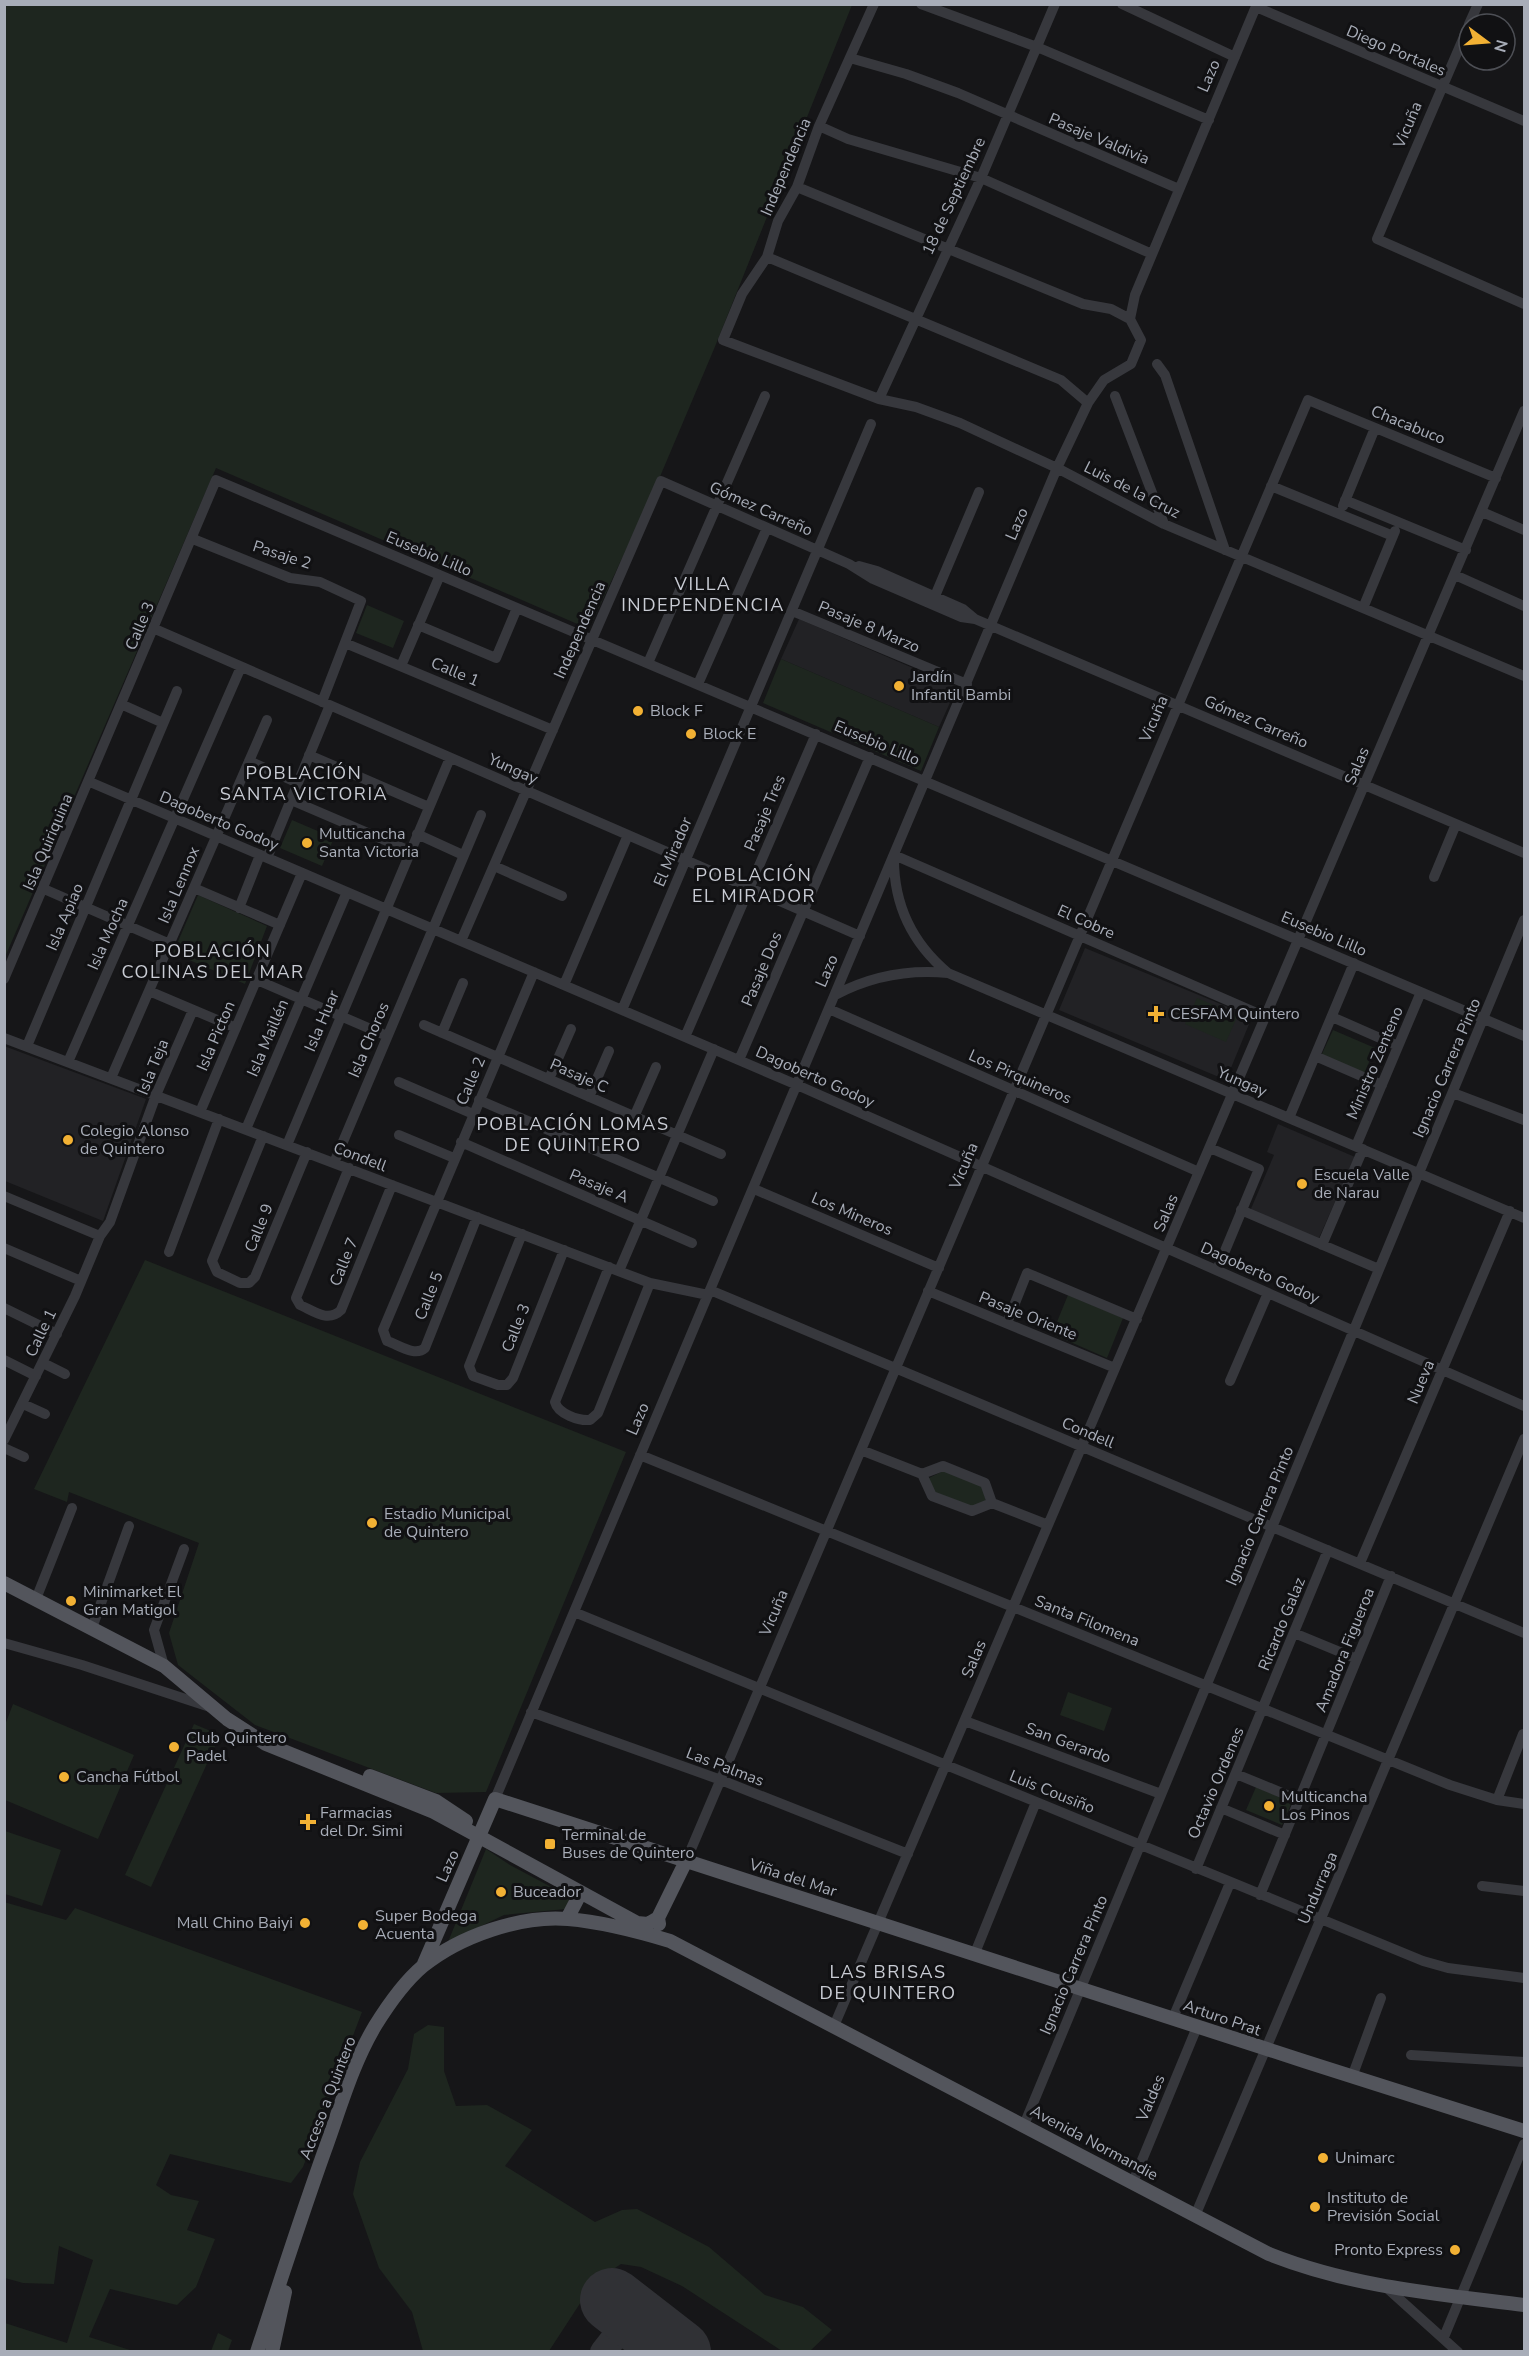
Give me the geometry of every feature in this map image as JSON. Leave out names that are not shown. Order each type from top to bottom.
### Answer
[{"type":"main road","points":[[4,1582],[164,1666],[239,1728],[279,1751],[415,1803],[480,1835],[580,1894],[640,1924],[648,1924],[658,1918],[662,1932],[670,1941]]},
{"type":"main road","points":[[279,1751],[351,1770],[436,1801],[459,1816],[480,1835]]},
{"type":"main road","points":[[415,1803],[423,1799],[436,1801]]},
{"type":"main road","name":"Lazo","points":[[423,1966],[495,1799]]},
{"type":"main road","name":"Viña del Mar","points":[[495,1799],[1081,1987]]},
{"type":"main road","name":"Vicuña","points":[[658,1918],[686,1861]]},
{"type":"main road","points":[[567,1919],[580,1894]]},
{"type":"main road","name":"Acceso a Quintero","points":[[257,2352],[309,2195],[365,2044],[385,2010],[423,1966],[466,1941],[496,1930],[530,1922],[567,1919],[628,1929],[670,1941]]},
{"type":"main road","name":"Avenida Normandie","points":[[670,1941],[1024,2124],[1232,2237],[1291,2263],[1338,2278],[1387,2288],[1524,2305]]},
{"type":"main road","name":"Arturo Prat","points":[[1081,1987],[1266,2050],[1524,2131]]},
{"type":"main road","name":"Acceso a Quintero","points":[[272,2352],[309,2195]]},
{"type":"street","name":"Independencia","points":[[723,340],[742,294],[767,257],[778,221],[797,187],[819,126],[874,4]]},
{"type":"street","points":[[921,4],[1037,47],[1209,120]]},
{"type":"street","name":"18 de Septiembre","points":[[879,399],[946,248],[981,178],[1055,4]]},
{"type":"street","points":[[1122,4],[1235,57]]},
{"type":"street","name":"Lazo","points":[[495,1799],[1057,468],[1088,403],[1104,380],[1131,364],[1141,340],[1130,320],[1131,309],[1257,6]]},
{"type":"street","name":"Diego Portales","points":[[1257,6],[1524,121]]},
{"type":"street","name":"Vicuña","points":[[1457,52],[1377,239],[1524,304]]},
{"type":"street","name":"Pasaje Valdivia","points":[[850,58],[933,83],[1179,189]]},
{"type":"street","points":[[819,126],[848,139],[981,178],[1152,254]]},
{"type":"street","points":[[797,187],[1083,304],[1111,309],[1130,320]]},
{"type":"street","points":[[767,257],[1061,380],[1088,403]]},
{"type":"street","name":"Luis de la Cruz","points":[[723,340],[879,399],[916,406],[960,423],[1057,468],[1164,524],[1524,676]]},
{"type":"street","points":[[1157,364],[1165,375],[1225,550]]},
{"type":"street","points":[[648,663],[765,396]]},
{"type":"street","points":[[1115,396],[1164,524]]},
{"type":"street","name":"Vicuña","points":[[686,1861],[1308,400]]},
{"type":"street","name":"Chacabuco","points":[[1308,400],[1496,478]]},
{"type":"street","name":"Salas","points":[[834,2026],[1524,411]]},
{"type":"street","points":[[751,707],[871,424]]},
{"type":"street","points":[[1340,514],[1375,428]]},
{"type":"street","name":"Calle 3","points":[[90,782],[216,480]]},
{"type":"street","name":"Eusebio Lillo","points":[[216,480],[1524,1036]]},
{"type":"street","name":"Independencia","points":[[461,941],[662,481]]},
{"type":"street","name":"Gómez Carreño","points":[[662,481],[849,564],[873,579],[961,617],[975,619],[1524,853]]},
{"type":"street","points":[[1271,486],[1393,536]]},
{"type":"street","points":[[935,596],[979,492]]},
{"type":"street","points":[[1346,500],[1466,550]]},
{"type":"street","points":[[1482,512],[1524,530]]},
{"type":"street","points":[[1363,608],[1399,522]]},
{"type":"street","points":[[698,684],[767,528]]},
{"type":"street","name":"Pasaje 2","points":[[192,539],[290,578],[320,582],[361,601],[345,643]]},
{"type":"street","name":"Gómez Carreño","points":[[849,564],[877,571],[935,596],[963,609],[975,619]]},
{"type":"street","points":[[401,666],[440,575]]},
{"type":"street","points":[[1455,575],[1524,606]]},
{"type":"street","points":[[418,625],[496,658],[517,608]]},
{"type":"street","name":"Pasaje 8 Marzo","points":[[792,611],[967,684]]},
{"type":"street","name":"Yungay","points":[[155,629],[860,936]]},
{"type":"street","points":[[239,908],[291,800],[309,756],[345,643]]},
{"type":"street","name":"Calle 1","points":[[345,643],[553,730]]},
{"type":"street","name":"Isla Mocha","points":[[68,1062],[241,667]]},
{"type":"street","name":"Isla Apiao","points":[[27,1046],[129,799],[177,691]]},
{"type":"street","points":[[123,705],[163,723]]},
{"type":"street","name":"El Mirador","points":[[622,1010],[751,707]]},
{"type":"street","name":"Isla Lennox","points":[[111,1078],[267,720]]},
{"type":"street","name":"Pasaje Tres","points":[[685,1037],[816,734]]},
{"type":"street","points":[[309,756],[429,807]]},
{"type":"street","name":"Pasaje Dos","points":[[739,1060],[870,757]]},
{"type":"street","points":[[385,909],[450,758]]},
{"type":"street","points":[[249,761],[298,783]]},
{"type":"street","name":"Dagoberto Godoy","points":[[90,782],[797,1085],[1524,1406]]},
{"type":"street","name":"Isla Quiriquina","points":[[4,979],[90,782]]},
{"type":"street","points":[[291,800],[410,851]]},
{"type":"street","name":"Isla Choros","points":[[334,1162],[481,815]]},
{"type":"street","points":[[1434,877],[1456,824]]},
{"type":"street","points":[[417,834],[464,855]]},
{"type":"street","points":[[564,985],[628,835]]},
{"type":"street","name":"Yungay","points":[[894,855],[896,887],[905,918],[928,954],[948,973],[1524,1218]]},
{"type":"street","name":"El Cobre","points":[[894,855],[1266,1017]]},
{"type":"street","points":[[494,866],[562,896]]},
{"type":"street","name":"Isla Picton","points":[[200,1112],[302,873]]},
{"type":"street","points":[[194,888],[280,925]]},
{"type":"street","points":[[44,889],[170,944]]},
{"type":"street","name":"Isla Maillén","points":[[246,1129],[347,892]]},
{"type":"street","name":"Isla Huar","points":[[287,1145],[385,909]]},
{"type":"street","name":"Ignacio Carrera Pinto","points":[[1024,2124],[1524,920]]},
{"type":"street","points":[[1289,1118],[1354,963]]},
{"type":"street","name":"Calle 2","points":[[387,1341],[383,1330],[534,972]]},
{"type":"street","name":"Yungay","points":[[835,995],[861,983],[889,975],[918,972],[948,973]]},
{"type":"street","points":[[257,980],[387,1036]]},
{"type":"street","points":[[442,1033],[463,983]]},
{"type":"street","points":[[149,991],[236,1028]]},
{"type":"street","name":"Ministro Zenteno","points":[[1322,1245],[1382,1085],[1421,992]]},
{"type":"street","name":"Los Pirquineros","points":[[829,1009],[1199,1173]]},
{"type":"street","name":"Isla Teja","points":[[100,1236],[110,1222],[156,1095],[193,1010]]},
{"type":"street","points":[[1332,1017],[1398,1046]]},
{"type":"street","name":"Pasaje C","points":[[424,1025],[721,1154]]},
{"type":"street","points":[[549,1079],[571,1029]]},
{"type":"street","name":"Condell","points":[[4,1038],[650,1283],[709,1293],[896,1368],[1524,1633]]},
{"type":"street","points":[[650,1283],[598,1413],[590,1420],[581,1419],[558,1409],[556,1399],[614,1269],[641,1220],[714,1049]]},
{"type":"street","points":[[589,1097],[609,1052]]},
{"type":"street","points":[[1315,1056],[1382,1085]]},
{"type":"street","points":[[634,1117],[656,1067]]},
{"type":"street","points":[[399,1082],[473,1114]]},
{"type":"street","points":[[1452,1093],[1524,1120]]},
{"type":"street","points":[[479,1100],[712,1201]]},
{"type":"street","points":[[169,1252],[219,1119]]},
{"type":"street","points":[[399,1135],[454,1158]]},
{"type":"street","name":"Calle 9","points":[[263,1136],[213,1258],[213,1268],[219,1274],[243,1284],[254,1279],[307,1152]]},
{"type":"street","name":"Pasaje A","points":[[461,1143],[692,1243]]},
{"type":"street","points":[[1210,1148],[1259,1169],[1216,1270]]},
{"type":"street","name":"Calle 7","points":[[349,1168],[297,1298],[302,1306],[327,1317],[341,1310],[392,1185]]},
{"type":"street","name":"Los Mineros","points":[[754,1189],[939,1268]]},
{"type":"street","points":[[4,1196],[100,1236]]},
{"type":"street","points":[[1241,1210],[1379,1269]]},
{"type":"street","name":"Nueva","points":[[1360,1563],[1510,1211]]},
{"type":"street","name":"Calle 5","points":[[387,1341],[414,1352],[420,1352],[425,1348],[477,1217]]},
{"type":"street","name":"Calle 3","points":[[522,1234],[470,1363],[470,1372],[476,1377],[501,1386],[511,1381],[564,1250]]},
{"type":"street","name":"Calle 1","points":[[4,1440],[57,1334],[100,1236]]},
{"type":"street","points":[[4,1248],[81,1281]]},
{"type":"street","points":[[1007,1323],[1027,1274],[1137,1318]]},
{"type":"street","name":"Pasaje Oriente","points":[[928,1291],[1115,1368]]},
{"type":"street","points":[[1230,1381],[1268,1293]]},
{"type":"street","points":[[4,1308],[57,1334]]},
{"type":"street","points":[[4,1360],[36,1376]]},
{"type":"street","points":[[43,1363],[65,1374]]},
{"type":"street","points":[[23,1404],[45,1414]]},
{"type":"street","points":[[4,1411],[16,1417]]},
{"type":"street","name":"Undurraga","points":[[1195,2216],[1524,1439]]},
{"type":"street","points":[[4,1448],[24,1457]]},
{"type":"street","points":[[861,1450],[922,1474],[943,1466],[986,1483],[992,1503]]},
{"type":"street","name":"Santa Filomena","points":[[640,1455],[1457,1788],[1497,1800],[1524,1804]]},
{"type":"street","points":[[922,1474],[932,1496],[972,1511],[992,1503],[1048,1525]]},
{"type":"street","points":[[36,1599],[72,1508]]},
{"type":"street","points":[[92,1628],[129,1526]]},
{"type":"street","points":[[164,1666],[154,1630],[184,1549]]},
{"type":"street","name":"Ricardo Galaz","points":[[1263,1709],[1328,1550]]},
{"type":"street","name":"Amadora Figueroa","points":[[1260,1895],[1391,1576]]},
{"type":"street","name":"Luis Cousiño","points":[[574,1612],[1230,1883],[1436,1965],[1524,1978]]},
{"type":"street","points":[[1294,1633],[1357,1659]]},
{"type":"street","points":[[4,1643],[82,1665],[214,1709]]},
{"type":"street","name":"Octavio Ordenes","points":[[1196,1869],[1263,1709]]},
{"type":"street","name":"Las Palmas","points":[[531,1712],[721,1780],[908,1854]]},
{"type":"street","name":"San Gerardo","points":[[965,1721],[1161,1794]]},
{"type":"street","points":[[1497,1800],[1523,1734]]},
{"type":"street","points":[[1236,1774],[1299,1800]]},
{"type":"street","points":[[975,1953],[1036,1802]]},
{"type":"street","points":[[1221,1808],[1285,1835]]},
{"type":"street","points":[[1173,2018],[1230,1883]]},
{"type":"street","points":[[1482,1886],[1524,1891]]},
{"type":"street","points":[[1352,2077],[1382,1998]]},
{"type":"street","name":"Valdes","points":[[1133,2182],[1197,2027]]},
{"type":"street","points":[[1411,2055],[1524,2062]]},
{"type":"street","points":[[1444,2337],[1523,2152]]},
{"type":"street","points":[[1387,2288],[1458,2352]]},
{"type":"shaded area","points":[[5,5],[852,5],[714,349],[659,479],[589,629],[216,468],[5,957]]},
{"type":"shaded area","points":[[367,605],[404,621],[393,648],[356,633]]},
{"type":"shaded area","name":"Jardín Infantil Bambi","points":[[799,619],[957,687],[939,727],[781,659]]},
{"type":"shaded area","points":[[781,659],[939,727],[921,771],[763,703]]},
{"type":"shaded area","name":"Multicancha Santa Victoria","points":[[292,820],[334,838],[322,866],[280,848]]},
{"type":"shaded area","points":[[198,895],[267,926],[245,984],[173,953]]},
{"type":"shaded area","name":"CESFAM Quintero","points":[[1085,948],[1252,1017],[1226,1080],[1059,1010]]},
{"type":"shaded area","points":[[1197,998],[1238,1015],[1226,1042],[1185,1024]]},
{"type":"shaded area","points":[[1333,1030],[1375,1048],[1364,1074],[1321,1056]]},
{"type":"shaded area","name":"Colegio Alonso de Quintero","points":[[4,1046],[146,1099],[103,1221],[5,1181]]},
{"type":"shaded area","name":"Escuela Valle de Narau","points":[[1278,1124],[1355,1157],[1318,1240],[1250,1211],[1274,1155],[1267,1152]]},
{"type":"shaded area","name":"Estadio Municipal de Quintero","points":[[145,1260],[626,1452],[486,1792],[436,1793],[255,1725],[178,1665],[169,1633],[199,1543],[69,1492],[67,1502],[34,1489]]},
{"type":"shaded area","points":[[1068,1295],[1123,1318],[1107,1358],[1052,1334]]},
{"type":"shaded area","points":[[945,1470],[982,1485],[986,1501],[973,1507],[933,1492],[927,1479]]},
{"type":"shaded area","points":[[1068,1692],[1112,1708],[1104,1731],[1060,1715]]},
{"type":"shaded area","name":"Cancha Fútbol","points":[[13,1704],[134,1755],[98,1839],[5,1800],[5,1725]]},
{"type":"shaded area","points":[[194,1724],[220,1735],[151,1887],[125,1875]]},
{"type":"shaded area","name":"Multicancha Los Pinos","points":[[1256,1787],[1292,1802],[1282,1825],[1246,1810]]},
{"type":"shaded area","points":[[5,1831],[61,1850],[42,1906],[5,1894]]},
{"type":"shaded area","points":[[486,1849],[510,1865],[570,1897],[566,1909],[504,1915],[448,1942]]},
{"type":"shaded area","points":[[4,1902],[66,1920],[75,1908],[362,2012],[303,2167],[291,2183],[170,2154],[156,2185],[171,2195],[199,2201],[187,2230],[215,2239],[196,2287],[177,2305],[110,2289],[89,2337],[133,2351],[5,2351],[5,2323],[67,2343],[93,2260],[59,2246],[54,2284],[23,2283],[5,2278]]},
{"type":"shaded area","points":[[428,2025],[444,2027],[444,2071],[456,2106],[487,2105],[532,2130],[505,2166],[595,2222],[622,2210],[637,2209],[709,2247],[765,2295],[803,2307],[832,2330],[811,2350],[782,2351],[682,2286],[641,2267],[621,2264],[594,2282],[549,2351],[423,2351],[412,2312],[379,2268],[353,2194],[360,2162],[408,2069],[414,2034]]},
{"type":"shaded area","points":[[218,2333],[232,2340],[228,2351],[211,2351]]},
{"type":"taxiway","points":[[603,2352],[632,2315]]},
{"type":"runway","points":[[612,2300],[679,2352]]},
{"type":"place","name":"Jardín Infantil Bambi","points":[[899,686]]},
{"type":"place","name":"Block F","points":[[638,711]]},
{"type":"place","name":"Block E","points":[[691,734]]},
{"type":"place","name":"Multicancha Santa Victoria","points":[[307,843]]},
{"type":"place","name":"CESFAM Quintero","points":[[1156,1014]]},
{"type":"place","name":"Colegio Alonso de Quintero","points":[[68,1140]]},
{"type":"place","name":"Escuela Valle de Narau","points":[[1302,1184]]},
{"type":"place","name":"Estadio Municipal de Quintero","points":[[372,1523]]},
{"type":"place","name":"Minimarket El Gran Matigol","points":[[71,1601]]},
{"type":"place","name":"Club Quintero Padel","points":[[174,1747]]},
{"type":"place","name":"Cancha Fútbol","points":[[64,1777]]},
{"type":"place","name":"Multicancha Los Pinos","points":[[1269,1806]]},
{"type":"place","name":"Farmacias del Dr. Simi","points":[[308,1822]]},
{"type":"place","name":"Terminal de Buses de Quintero","points":[[550,1844]]},
{"type":"place","name":"Buceador","points":[[501,1892]]},
{"type":"place","name":"Mall Chino Baiyi","points":[[305,1923]]},
{"type":"place","name":"Super Bodega Acuenta","points":[[363,1925]]},
{"type":"place","name":"Unimarc","points":[[1323,2158]]},
{"type":"place","name":"Instituto de Previsión Social","points":[[1315,2207]]},
{"type":"place","name":"Pronto Express","points":[[1455,2250]]},
{"type":"district","name":"VILLA INDEPENDENCIA","points":[[703,594]]},
{"type":"district","name":"POBLACIÓN SANTA VICTORIA","points":[[304,783]]},
{"type":"district","name":"POBLACIÓN EL MIRADOR","points":[[754,885]]},
{"type":"district","name":"POBLACIÓN COLINAS DEL MAR","points":[[213,961]]},
{"type":"district","name":"POBLACIÓN LOMAS DE QUINTERO","points":[[573,1134]]},
{"type":"district","name":"LAS BRISAS DE QUINTERO","points":[[888,1982]]}]
